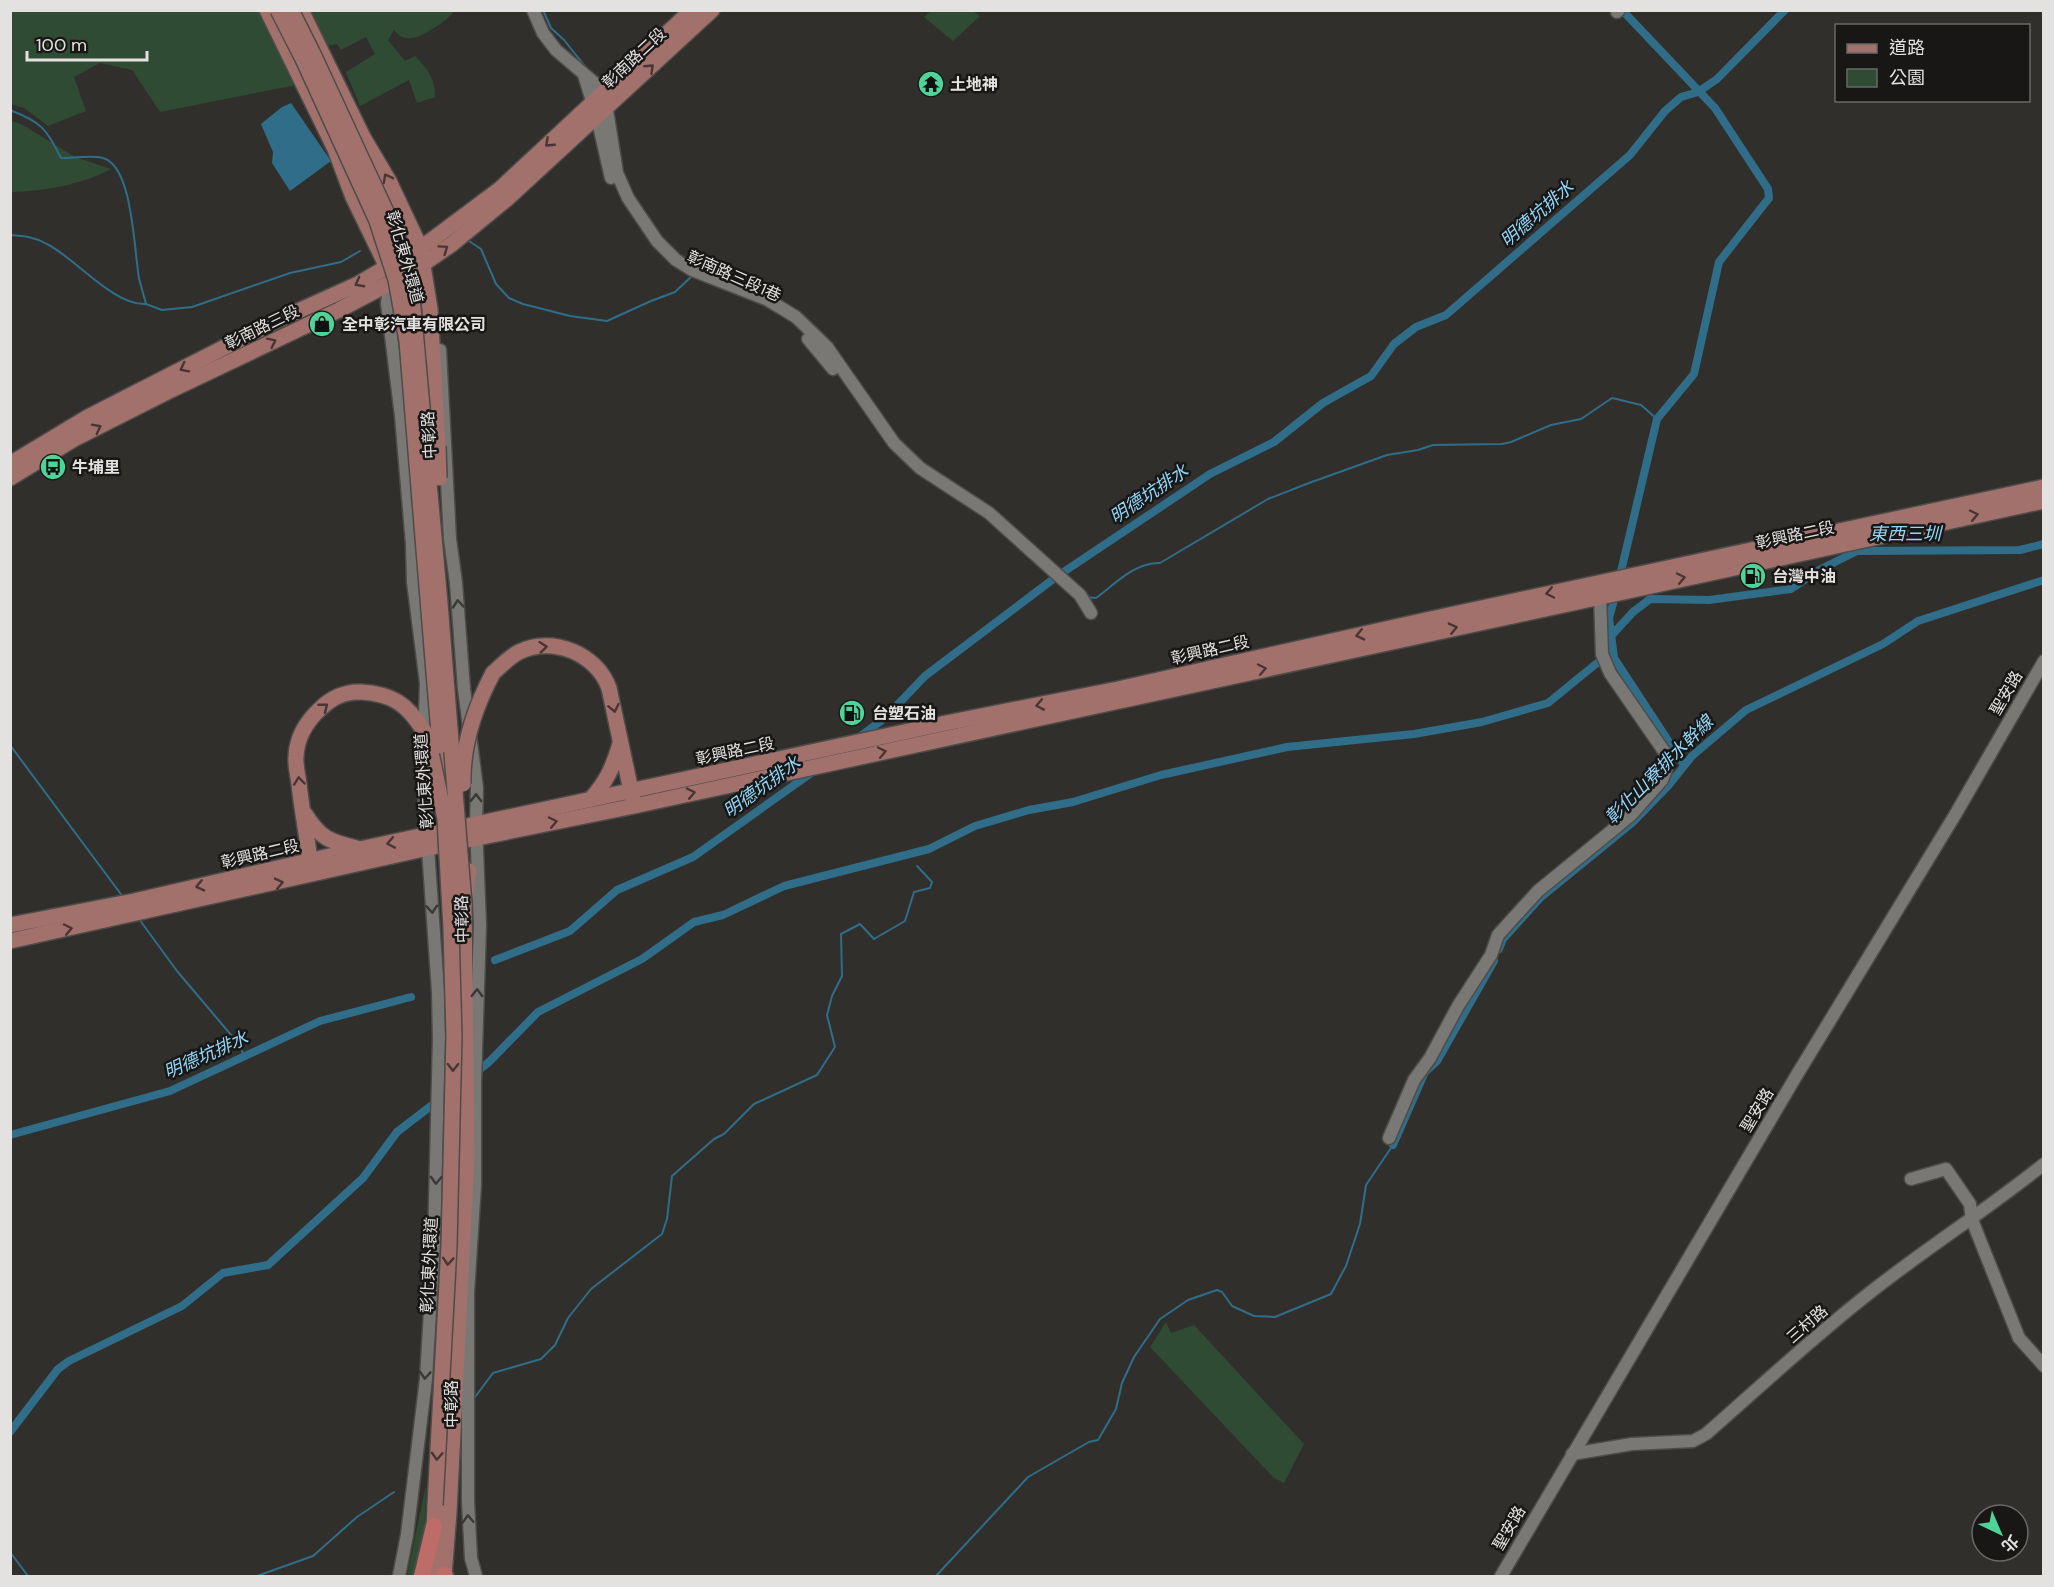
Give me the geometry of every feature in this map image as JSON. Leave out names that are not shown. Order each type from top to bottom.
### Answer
[{"type":"highway","points":[[422,1576],[434,1526]]},
{"type":"main road","name":"彰化東外環道","points":[[267,10],[341,161],[353,198],[387,267],[400,342],[418,550],[435,604]]},
{"type":"main road","name":"彰化東外環道","points":[[278,10],[366,192],[381,230],[396,280],[407,341],[435,604],[464,904],[467,1156],[449,1512],[441,1576]]},
{"type":"main road","name":"彰化東外環道","points":[[291,10],[376,187],[399,246],[418,339],[435,604],[451,929],[453,1077],[449,1246],[434,1526],[441,1576]]},
{"type":"main road","name":"彰化東外環道","points":[[301,10],[369,147],[389,181],[420,247],[432,338],[443,553],[435,604]]},
{"type":"main road","name":"彰南路二段","points":[[592,102],[692,10]]},
{"type":"main road","name":"彰南路二段","points":[[602,112],[712,10]]},
{"type":"main road","name":"彰南路三段","points":[[10,464],[88,417],[276,321],[358,284],[420,247],[500,189],[592,102]]},
{"type":"main road","name":"彰南路三段","points":[[10,478],[85,434],[390,284],[423,264],[452,244],[508,198],[602,112]]},
{"type":"main road","name":"彰興路二段","points":[[476,831],[591,799],[632,798],[946,723],[1118,689],[2043,487]]},
{"type":"main road","name":"彰興路二段","points":[[10,941],[311,868],[476,831],[2043,501]]},
{"type":"main road","points":[[464,904],[469,871],[463,770],[471,722],[493,673],[519,651],[554,646],[568,649],[582,655],[605,676],[632,798]]},
{"type":"main road","points":[[311,868],[301,807],[296,756],[301,735],[309,720],[337,697],[354,692],[374,693],[401,702],[418,723],[429,743],[445,819]]},
{"type":"main road","points":[[591,799],[613,768],[620,741]]},
{"type":"main road","points":[[301,807],[313,827],[323,837],[337,844],[360,849]]},
{"type":"main road","name":"彰興路二段","points":[[10,925],[311,868],[360,849],[428,842]]},
{"type":"street","points":[[533,10],[543,33],[556,50],[604,91],[602,112]]},
{"type":"street","points":[[584,75],[592,102],[602,112]]},
{"type":"street","name":"彰南路三段1巷","points":[[602,112],[617,173],[628,198],[657,241],[676,260],[692,270],[782,307],[796,317],[827,346],[894,443],[920,468],[989,513],[1063,584]]},
{"type":"street","name":"彰南路三段1巷","points":[[602,112],[609,172],[616,192],[651,245],[673,267],[784,316],[812,342],[873,426],[894,443]]},
{"type":"street","name":"中彰路","points":[[423,264],[435,296],[444,399],[450,539],[456,583],[464,689],[477,788],[476,831],[480,925],[475,1083],[476,1185],[468,1292],[468,1501],[471,1558],[476,1576]]},
{"type":"street","name":"中彰路","points":[[390,284],[387,303],[401,416],[413,582],[426,682],[423,778],[438,991],[439,1091],[434,1244],[426,1379],[407,1535],[399,1576]]},
{"type":"street","points":[[412,544],[450,539]]},
{"type":"street","points":[[413,582],[456,583]]},
{"type":"street","points":[[1389,1138],[1414,1080],[1430,1058],[1458,1006],[1491,955],[1498,934],[1538,891],[1631,815],[1662,780],[1666,771],[1668,757],[1610,673],[1602,654],[1600,595]]},
{"type":"street","name":"聖安路","points":[[1501,1576],[1795,1078],[1955,815],[2043,662]]},
{"type":"street","name":"三村路","points":[[1572,1454],[1632,1444],[1694,1441],[1869,1293],[1926,1250],[1972,1220],[2043,1164]]},
{"type":"street","points":[[1911,1179],[1946,1169],[1970,1204],[1972,1220],[2019,1338],[2043,1366]]},
{"type":"green space","points":[[10,11],[266,11],[296,85],[160,112],[132,70],[100,63],[74,77],[86,111],[48,126],[24,108],[11,104]]},
{"type":"green space","points":[[307,11],[456,11],[422,35],[407,38],[394,30],[388,40],[405,61],[415,56],[423,65],[432,80],[435,97],[417,103],[409,80],[360,106],[346,72],[375,54],[366,37],[341,50],[337,44],[325,46]]},
{"type":"green space","points":[[931,11],[973,11],[980,16],[953,41],[924,17]]},
{"type":"green space","points":[[10,120],[23,125],[75,157],[111,169],[62,186],[11,192]]},
{"type":"green space","points":[[1166,1322],[1171,1333],[1194,1325],[1304,1444],[1284,1483],[1274,1478],[1150,1347]]},
{"type":"green space","points":[[426,1485],[424,1540],[419,1576],[407,1576]]},
{"type":"water","points":[[291,103],[331,161],[290,191],[272,163],[273,152],[261,124],[282,107]]},
{"type":"waterway","points":[[543,10],[551,28],[564,40],[588,70]]},
{"type":"waterway","points":[[1619,580],[1657,419],[1694,374],[1719,262],[1769,198],[1768,189],[1715,108],[1622,10]]},
{"type":"waterway","name":"明德坑排水","points":[[858,738],[885,718],[925,676],[1056,577],[1210,474],[1274,442],[1323,403],[1371,376],[1394,344],[1416,327],[1446,315],[1630,155],[1665,111],[1681,97],[1698,92],[1717,79],[1785,10]]},
{"type":"waterway","points":[[10,110],[30,119],[42,128],[61,158],[99,157],[113,164],[121,176],[126,192],[139,278],[146,304],[162,310],[192,307],[290,273],[341,262],[360,251]]},
{"type":"waterway","points":[[10,235],[29,237],[43,242],[108,290],[134,303],[146,304]]},
{"type":"waterway","points":[[469,241],[481,249],[496,284],[509,298],[570,316],[607,321],[675,292],[692,276]]},
{"type":"waterway","points":[[1086,597],[1096,598],[1134,570],[1160,563],[1268,499],[1387,455],[1433,445],[1511,442],[1551,425],[1581,419],[1612,398],[1641,405],[1657,419]]},
{"type":"waterway","name":"東西三圳","points":[[1611,636],[1633,612],[1650,599],[1709,600],[1791,589],[1819,570],[1857,551],[2020,550],[2044,544]]},
{"type":"waterway","name":"彰化山寮排水幹線","points":[[1499,949],[1503,939],[1540,898],[1632,823],[1668,786],[1692,756],[1746,710],[1883,644],[1918,621],[2044,580]]},
{"type":"waterway","points":[[1616,593],[1609,618],[1614,658],[1684,765]]},
{"type":"waterway","points":[[475,1073],[489,1062],[538,1012],[642,959],[694,922],[723,915],[784,886],[929,849],[975,826],[1029,810],[1073,802],[1161,775],[1287,747],[1414,734],[1482,722],[1548,703],[1613,650]]},
{"type":"waterway","points":[[10,745],[123,897]]},
{"type":"waterway","name":"明德坑排水","points":[[495,960],[570,931],[617,890],[693,857],[814,771]]},
{"type":"waterway","points":[[475,1397],[493,1373],[541,1359],[555,1345],[568,1318],[591,1289],[662,1234],[667,1219],[672,1176],[714,1139],[724,1134],[754,1104],[817,1075],[835,1047],[827,1015],[832,996],[842,976],[841,934],[860,924],[874,939],[905,921],[914,892],[930,888],[932,882],[917,866]]},
{"type":"waterway","points":[[139,919],[177,971],[237,1042],[244,1055]]},
{"type":"waterway","name":"彰化山寮排水幹線","points":[[1393,1145],[1425,1072],[1437,1061],[1494,961]]},
{"type":"waterway","name":"明德坑排水","points":[[10,1135],[170,1091],[320,1021],[411,997]]},
{"type":"waterway","points":[[10,1432],[58,1369],[69,1361],[182,1306],[223,1273],[268,1265],[363,1178],[397,1132],[440,1099]]},
{"type":"waterway","points":[[936,1576],[1028,1477],[1089,1442],[1098,1440],[1116,1409],[1122,1383],[1134,1357],[1160,1319],[1188,1300],[1217,1290],[1222,1292],[1232,1306],[1254,1316],[1275,1317],[1331,1294],[1346,1266],[1360,1224],[1366,1185],[1393,1145]]},
{"type":"waterway","points":[[257,1576],[313,1556],[357,1517],[394,1492]]},
{"type":"waterway","points":[[10,1552],[28,1576]]},
{"type":"place","name":"土地神","points":[[931,84]]},
{"type":"place","name":"全中彰汽車有限公司","points":[[322,324]]},
{"type":"place","name":"牛埔里","points":[[53,467]]},
{"type":"place","name":"台灣中油","points":[[1753,576]]},
{"type":"place","name":"台塑石油","points":[[852,713]]}]
